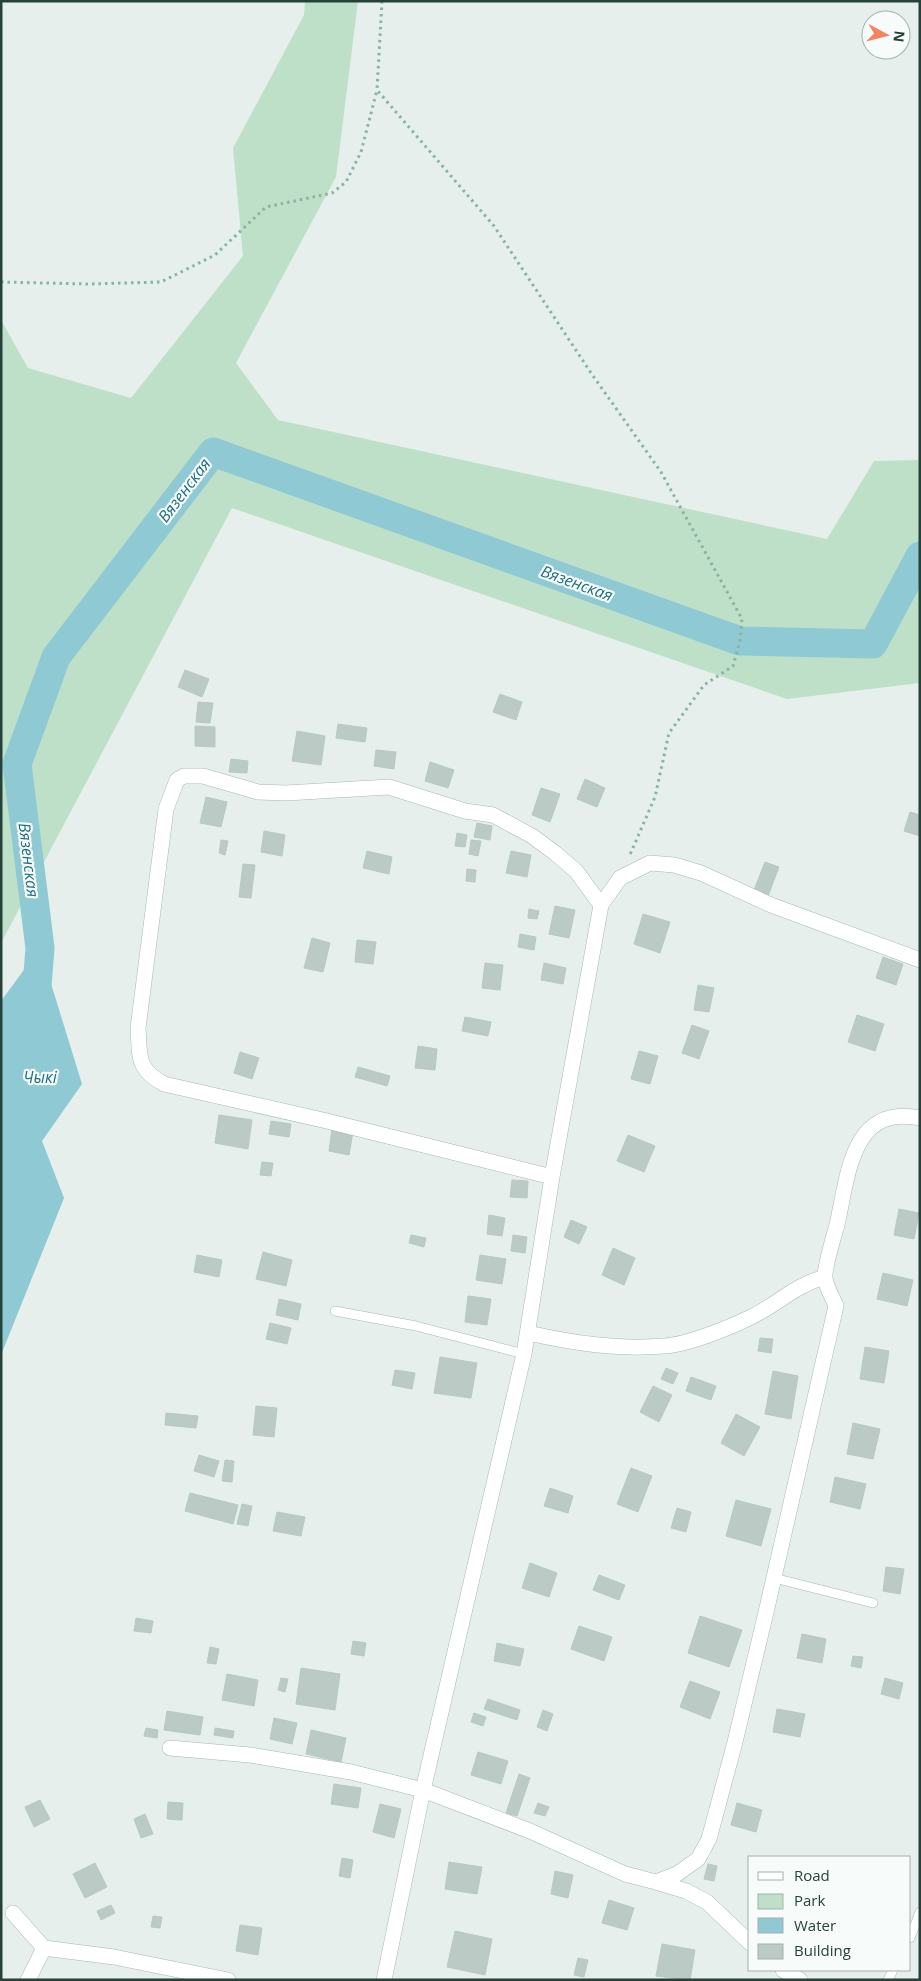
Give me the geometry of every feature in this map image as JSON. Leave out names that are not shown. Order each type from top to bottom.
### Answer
[{"type":"street","points":[[552,1177],[327,1121],[164,1084],[148,1075],[140,1058],[138,1028],[166,810],[177,780],[184,776],[203,776],[217,779],[258,792],[295,793],[389,787],[465,811],[493,815],[512,824],[532,836],[576,871],[602,906]]},
{"type":"street","points":[[384,1980],[424,1790],[524,1354],[552,1177],[602,906],[620,878],[650,863],[674,865],[701,872],[771,906],[920,960]]},
{"type":"street","points":[[656,1882],[677,1874],[698,1859],[709,1839],[735,1742],[836,1306],[825,1277],[852,1159],[862,1138],[879,1120],[903,1114],[920,1118]]},
{"type":"street","points":[[528,1333],[582,1345],[666,1346],[696,1338],[751,1317],[806,1282],[825,1277]]},
{"type":"street","points":[[170,1748],[250,1755],[287,1761],[351,1772],[424,1790],[530,1831],[625,1874],[686,1891],[707,1902],[748,1941]]},
{"type":"street","points":[[13,1913],[44,1948],[114,1957],[228,1980]]},
{"type":"street","points":[[28,1980],[44,1948]]},
{"type":"street","points":[[785,1971],[800,1980]]},
{"type":"lane","points":[[335,1311],[416,1326],[524,1354]]},
{"type":"lane","points":[[774,1578],[873,1603]]},
{"type":"lane","points":[[911,1935],[920,1912]]},
{"type":"path","points":[[1,282],[88,284],[161,282],[215,255],[266,207],[332,193],[346,182],[361,152],[377,90],[382,1]]},
{"type":"path","points":[[377,90],[494,226],[591,373],[661,472],[742,619],[740,641],[733,666],[704,685],[668,734],[655,797],[620,878]]},
{"type":"green space","points":[[305,1],[358,1],[336,177],[236,363],[278,420],[827,539],[874,461],[920,460],[920,683],[787,699],[232,508],[1,943],[1,320],[28,368],[131,398],[243,256],[233,148],[304,15]]},
{"type":"water","name":"Чыкі","points":[[40,948],[82,1084],[42,1141],[64,1198],[1,1355],[1,1001]]},
{"type":"building","points":[[185,670],[209,679],[202,697],[178,687]]},
{"type":"building","points":[[500,694],[522,702],[516,720],[493,712]]},
{"type":"building","points":[[198,702],[213,703],[210,723],[196,722]]},
{"type":"building","points":[[338,724],[367,728],[365,742],[336,738]]},
{"type":"building","points":[[195,726],[215,727],[215,747],[195,746]]},
{"type":"building","points":[[297,731],[325,736],[321,765],[292,761]]},
{"type":"building","points":[[376,750],[396,752],[394,769],[374,766]]},
{"type":"building","points":[[231,759],[248,761],[247,773],[229,772]]},
{"type":"building","points":[[430,762],[454,770],[448,788],[425,781]]},
{"type":"building","points":[[585,779],[605,788],[597,807],[577,799]]},
{"type":"building","points":[[541,788],[560,794],[550,822],[532,815]]},
{"type":"building","points":[[206,797],[227,802],[221,827],[200,823]]},
{"type":"building","points":[[910,812],[920,815],[920,836],[904,831]]},
{"type":"building","points":[[477,823],[492,826],[490,840],[474,837]]},
{"type":"building","points":[[264,831],[285,835],[282,856],[261,852]]},
{"type":"building","points":[[457,833],[467,835],[465,847],[455,846]]},
{"type":"building","points":[[221,840],[228,841],[225,855],[219,853]]},
{"type":"building","points":[[471,840],[481,841],[478,856],[469,854]]},
{"type":"building","points":[[367,851],[392,857],[389,874],[363,868]]},
{"type":"building","points":[[511,851],[531,855],[527,877],[506,873]]},
{"type":"building","points":[[765,862],[779,867],[768,896],[754,890]]},
{"type":"building","points":[[243,864],[255,865],[251,898],[239,897]]},
{"type":"building","points":[[467,869],[476,870],[475,882],[466,881]]},
{"type":"building","points":[[555,906],[575,910],[569,938],[549,934]]},
{"type":"building","points":[[529,909],[539,911],[537,919],[528,918]]},
{"type":"building","points":[[643,914],[670,922],[660,953],[634,944]]},
{"type":"building","points":[[520,934],[536,937],[534,950],[518,947]]},
{"type":"building","points":[[312,938],[330,943],[323,972],[304,968]]},
{"type":"building","points":[[357,940],[376,942],[373,964],[355,962]]},
{"type":"building","points":[[883,957],[903,964],[896,985],[876,978]]},
{"type":"building","points":[[485,963],[503,965],[500,990],[482,988]]},
{"type":"building","points":[[544,963],[566,968],[563,984],[541,980]]},
{"type":"building","points":[[698,985],[714,988],[709,1012],[694,1010]]},
{"type":"building","points":[[857,1015],[884,1024],[875,1051],[848,1042]]},
{"type":"building","points":[[465,1017],[491,1022],[488,1036],[462,1031]]},
{"type":"building","points":[[692,1025],[709,1031],[699,1059],[682,1053]]},
{"type":"building","points":[[418,1046],[437,1049],[435,1070],[415,1068]]},
{"type":"building","points":[[639,1051],[658,1056],[650,1084],[631,1079]]},
{"type":"building","points":[[240,1052],[259,1058],[252,1079],[234,1073]]},
{"type":"building","points":[[358,1067],[390,1076],[387,1086],[355,1077]]},
{"type":"building","points":[[219,1115],[252,1120],[248,1149],[215,1143]]},
{"type":"building","points":[[271,1121],[291,1124],[289,1137],[269,1134]]},
{"type":"building","points":[[332,1129],[353,1132],[349,1155],[329,1151]]},
{"type":"building","points":[[628,1135],[655,1146],[644,1172],[617,1161]]},
{"type":"building","points":[[262,1162],[273,1163],[271,1176],[260,1175]]},
{"type":"building","points":[[512,1180],[528,1181],[527,1198],[510,1197]]},
{"type":"building","points":[[899,1209],[919,1213],[914,1239],[894,1235]]},
{"type":"building","points":[[489,1215],[505,1218],[502,1236],[487,1234]]},
{"type":"building","points":[[571,1220],[587,1227],[579,1244],[564,1237]]},
{"type":"building","points":[[411,1235],[426,1238],[424,1247],[409,1243]]},
{"type":"building","points":[[513,1235],[527,1237],[525,1253],[511,1251]]},
{"type":"building","points":[[613,1248],[635,1258],[624,1285],[602,1275]]},
{"type":"building","points":[[263,1252],[292,1260],[286,1286],[256,1279]]},
{"type":"building","points":[[197,1255],[222,1260],[219,1277],[194,1272]]},
{"type":"building","points":[[480,1255],[506,1259],[502,1284],[476,1280]]},
{"type":"building","points":[[883,1273],[913,1280],[907,1306],[877,1299]]},
{"type":"building","points":[[468,1296],[491,1299],[487,1325],[465,1322]]},
{"type":"building","points":[[279,1299],[301,1304],[298,1320],[276,1315]]},
{"type":"building","points":[[270,1323],[291,1328],[287,1344],[266,1339]]},
{"type":"building","points":[[760,1338],[773,1339],[771,1353],[758,1351]]},
{"type":"building","points":[[865,1347],[889,1351],[884,1383],[860,1379]]},
{"type":"building","points":[[440,1357],[477,1363],[471,1398],[434,1393]]},
{"type":"building","points":[[666,1368],[678,1373],[673,1384],[661,1379]]},
{"type":"building","points":[[395,1370],[415,1373],[412,1389],[392,1385]]},
{"type":"building","points":[[773,1371],[798,1376],[791,1419],[765,1414]]},
{"type":"building","points":[[691,1377],[716,1386],[711,1400],[686,1391]]},
{"type":"building","points":[[653,1386],[672,1395],[659,1422],[640,1412]]},
{"type":"building","points":[[256,1406],[277,1408],[274,1437],[253,1435]]},
{"type":"building","points":[[166,1413],[198,1416],[196,1428],[165,1425]]},
{"type":"building","points":[[736,1414],[760,1427],[744,1456],[721,1443]]},
{"type":"building","points":[[853,1423],[880,1429],[873,1459],[847,1454]]},
{"type":"building","points":[[199,1455],[219,1461],[214,1477],[194,1471]]},
{"type":"building","points":[[225,1460],[234,1461],[232,1482],[222,1481]]},
{"type":"building","points":[[631,1468],[652,1476],[638,1512],[617,1504]]},
{"type":"building","points":[[835,1477],[866,1484],[860,1509],[830,1502]]},
{"type":"building","points":[[550,1488],[573,1496],[568,1513],[544,1506]]},
{"type":"building","points":[[190,1493],[238,1505],[233,1524],[185,1511]]},
{"type":"building","points":[[736,1500],[771,1509],[761,1546],[726,1536]]},
{"type":"building","points":[[242,1504],[252,1506],[248,1526],[237,1524]]},
{"type":"building","points":[[677,1508],[691,1512],[686,1532],[671,1528]]},
{"type":"building","points":[[277,1512],[305,1517],[301,1536],[273,1531]]},
{"type":"building","points":[[530,1563],[557,1573],[549,1597],[522,1588]]},
{"type":"building","points":[[886,1567],[904,1569],[900,1594],[883,1591]]},
{"type":"building","points":[[599,1575],[625,1585],[619,1600],[593,1590]]},
{"type":"building","points":[[700,1616],[742,1630],[729,1667],[688,1653]]},
{"type":"building","points":[[136,1618],[153,1621],[151,1633],[134,1631]]},
{"type":"building","points":[[579,1626],[612,1637],[604,1661],[571,1649]]},
{"type":"building","points":[[802,1634],[826,1639],[822,1663],[797,1658]]},
{"type":"building","points":[[353,1641],[366,1643],[364,1656],[351,1654]]},
{"type":"building","points":[[497,1643],[524,1649],[520,1666],[494,1661]]},
{"type":"building","points":[[210,1647],[219,1649],[216,1664],[207,1663]]},
{"type":"building","points":[[853,1656],[863,1657],[861,1668],[851,1666]]},
{"type":"building","points":[[301,1668],[340,1674],[335,1710],[296,1704]]},
{"type":"building","points":[[227,1674],[258,1680],[254,1706],[222,1700]]},
{"type":"building","points":[[281,1678],[288,1679],[285,1692],[278,1690]]},
{"type":"building","points":[[885,1678],[903,1683],[899,1699],[881,1694]]},
{"type":"building","points":[[690,1681],[720,1692],[710,1719],[680,1707]]},
{"type":"building","points":[[488,1699],[520,1710],[517,1720],[484,1709]]},
{"type":"building","points":[[777,1709],[805,1714],[800,1737],[773,1732]]},
{"type":"building","points":[[543,1710],[553,1714],[547,1731],[537,1727]]},
{"type":"building","points":[[167,1711],[203,1717],[200,1735],[164,1730]]},
{"type":"building","points":[[474,1713],[486,1717],[483,1726],[471,1722]]},
{"type":"building","points":[[274,1718],[297,1723],[292,1744],[270,1739]]},
{"type":"building","points":[[146,1728],[158,1730],[157,1738],[144,1736]]},
{"type":"building","points":[[215,1728],[234,1731],[233,1738],[214,1735]]},
{"type":"building","points":[[311,1730],[346,1738],[341,1762],[306,1754]]},
{"type":"building","points":[[478,1752],[508,1761],[501,1784],[471,1775]]},
{"type":"building","points":[[519,1774],[530,1778],[517,1816],[506,1813]]},
{"type":"building","points":[[334,1784],[361,1788],[358,1808],[331,1804]]},
{"type":"building","points":[[40,1800],[50,1819],[34,1827],[25,1807]]},
{"type":"building","points":[[168,1802],[183,1803],[182,1820],[167,1819]]},
{"type":"building","points":[[538,1803],[549,1807],[545,1816],[534,1813]]},
{"type":"building","points":[[737,1803],[762,1810],[756,1832],[731,1825]]},
{"type":"building","points":[[380,1804],[401,1809],[394,1838],[373,1832]]},
{"type":"building","points":[[145,1814],[153,1834],[141,1838],[134,1819]]},
{"type":"building","points":[[342,1858],[353,1860],[350,1878],[339,1876]]},
{"type":"building","points":[[449,1862],[482,1867],[477,1894],[445,1889]]},
{"type":"building","points":[[95,1863],[107,1887],[85,1898],[73,1874]]},
{"type":"building","points":[[708,1864],[717,1866],[714,1881],[704,1879]]},
{"type":"building","points":[[555,1871],[573,1875],[568,1898],[551,1894]]},
{"type":"building","points":[[609,1900],[634,1908],[627,1930],[602,1923]]},
{"type":"building","points":[[111,1905],[115,1913],[101,1920],[97,1911]]},
{"type":"building","points":[[153,1916],[162,1917],[160,1928],[151,1927]]},
{"type":"building","points":[[240,1925],[262,1928],[258,1955],[236,1951]]},
{"type":"building","points":[[455,1931],[492,1939],[485,1975],[447,1967]]},
{"type":"building","points":[[662,1944],[695,1950],[690,1980],[656,1976]]},
{"type":"building","points":[[578,1958],[588,1960],[584,1977],[574,1975]]},
{"type":"waterway","name":"Вязенская","points":[[37,986],[40,948],[17,764],[56,657],[213,452],[740,641],[873,644],[920,556]]}]
